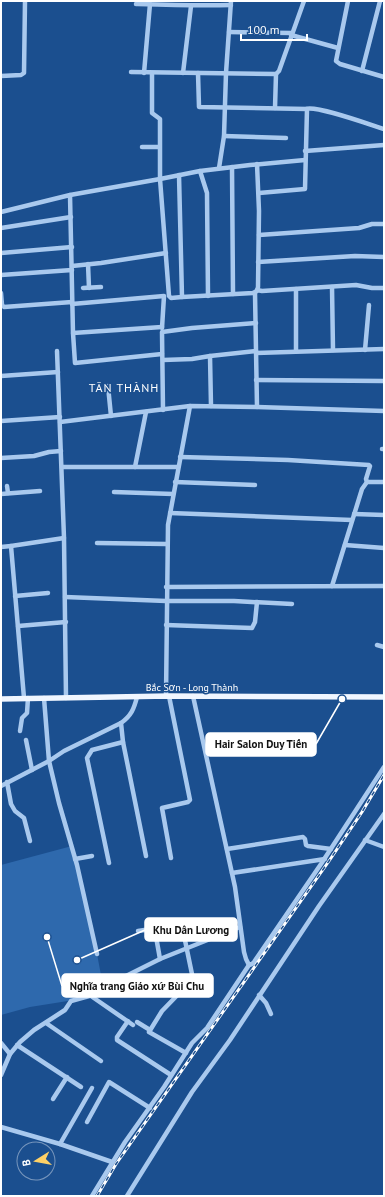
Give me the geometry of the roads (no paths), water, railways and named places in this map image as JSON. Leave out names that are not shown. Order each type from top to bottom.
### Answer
[{"type":"main road","name":"Bắc Sơn - Long Thành","points":[[1,699],[167,696],[384,697]]},
{"type":"street","points":[[1,76],[21,75],[24,73],[26,1]]},
{"type":"street","points":[[275,108],[276,74],[279,70],[304,1]]},
{"type":"street","points":[[348,1],[336,59],[337,63],[384,77]]},
{"type":"street","points":[[362,71],[380,1]]},
{"type":"street","points":[[136,4],[231,3],[224,107],[224,136],[220,168]]},
{"type":"street","points":[[144,73],[150,4]]},
{"type":"street","points":[[183,73],[188,4]]},
{"type":"street","points":[[229,32],[292,34],[338,48]]},
{"type":"street","points":[[131,72],[276,74]]},
{"type":"street","points":[[152,73],[151,107],[153,114],[160,119],[160,179],[166,253],[166,296],[162,329],[163,410]]},
{"type":"street","points":[[198,74],[199,107],[310,108],[323,110],[384,130]]},
{"type":"street","points":[[259,193],[305,189],[306,108]]},
{"type":"street","points":[[224,136],[286,138]]},
{"type":"street","points":[[305,151],[384,145]]},
{"type":"street","points":[[142,147],[159,147]]},
{"type":"street","points":[[1,212],[70,195],[220,168],[305,160]]},
{"type":"street","points":[[257,164],[259,193],[259,235],[256,291],[257,407]]},
{"type":"street","points":[[232,167],[233,294]]},
{"type":"street","points":[[200,172],[207,193],[208,296]]},
{"type":"street","points":[[179,176],[182,298]]},
{"type":"street","points":[[70,195],[72,303],[75,363],[162,354]]},
{"type":"street","points":[[1,228],[71,217]]},
{"type":"street","points":[[259,235],[359,228],[372,224],[384,224]]},
{"type":"street","points":[[1,253],[72,247]]},
{"type":"street","points":[[1,275],[72,268],[88,264],[166,253]]},
{"type":"street","points":[[258,262],[355,256],[384,257]]},
{"type":"street","points":[[88,264],[86,288],[102,287]]},
{"type":"street","points":[[1,293],[2,305],[4,307],[166,296],[171,298],[182,298],[356,284],[372,288],[384,288]]},
{"type":"street","points":[[332,287],[332,350]]},
{"type":"street","points":[[296,288],[296,351]]},
{"type":"street","points":[[365,350],[369,305]]},
{"type":"street","points":[[73,333],[256,323]]},
{"type":"street","points":[[163,360],[192,359],[256,352],[384,349]]},
{"type":"street","points":[[57,351],[64,538],[66,698]]},
{"type":"street","points":[[210,356],[212,406]]},
{"type":"street","points":[[1,376],[58,372]]},
{"type":"street","points":[[256,380],[384,381]]},
{"type":"street","points":[[108,386],[111,416]]},
{"type":"street","points":[[171,858],[162,809],[164,807],[188,802],[190,799],[167,696],[166,544],[175,482],[190,406]]},
{"type":"street","points":[[1,421],[111,416],[190,406],[384,411]]},
{"type":"street","points":[[135,467],[146,412]]},
{"type":"street","points":[[1,458],[30,456],[61,451]]},
{"type":"street","points":[[180,457],[288,460],[369,465],[366,479],[367,482],[362,489],[332,586]]},
{"type":"street","points":[[62,467],[178,468]]},
{"type":"street","points":[[175,482],[255,485]]},
{"type":"street","points":[[367,482],[384,482]]},
{"type":"street","points":[[7,486],[8,494]]},
{"type":"street","points":[[1,494],[40,491]]},
{"type":"street","points":[[114,492],[173,494]]},
{"type":"street","points":[[170,513],[352,520]]},
{"type":"street","points":[[354,514],[384,515]]},
{"type":"street","points":[[17,538],[18,544]]},
{"type":"street","points":[[1,547],[64,538]]},
{"type":"street","points":[[97,543],[166,544]]},
{"type":"street","points":[[345,545],[384,548]]},
{"type":"street","points":[[11,546],[27,713],[22,718],[20,731]]},
{"type":"street","points":[[166,587],[384,586]]},
{"type":"street","points":[[15,596],[48,593]]},
{"type":"street","points":[[65,598],[292,604]]},
{"type":"street","points":[[166,625],[252,628],[255,622],[257,602]]},
{"type":"street","points":[[18,626],[66,622]]},
{"type":"street","points":[[377,645],[384,647]]},
{"type":"street","points":[[193,696],[232,873],[244,952],[249,965]]},
{"type":"street","points":[[1,786],[49,761],[64,751],[121,723],[133,712],[137,697]]},
{"type":"street","points":[[44,698],[49,761],[75,859],[97,954]]},
{"type":"street","points":[[121,723],[123,742],[146,856]]},
{"type":"street","points":[[26,740],[32,770]]},
{"type":"street","points":[[109,863],[87,758],[92,750],[123,742]]},
{"type":"street","points":[[92,1196],[125,1142],[150,1108],[192,1043],[207,1028],[249,965],[254,962],[325,859],[384,767]]},
{"type":"street","points":[[7,782],[11,804],[15,811],[24,818],[30,842]]},
{"type":"street","points":[[127,1196],[191,1094],[230,1040],[259,995],[384,814]]},
{"type":"street","points":[[227,849],[303,837],[308,846],[331,849]]},
{"type":"street","points":[[365,840],[384,848]]},
{"type":"street","points":[[75,859],[92,856]]},
{"type":"street","points":[[232,873],[325,859]]},
{"type":"street","points":[[146,1038],[166,1007],[193,979],[181,921]]},
{"type":"street","points":[[1,1075],[10,1054],[17,1045],[24,1038],[65,1010],[71,1001],[100,993],[112,983],[160,959],[240,927]]},
{"type":"street","points":[[138,932],[151,929],[155,931],[160,959]]},
{"type":"street","points":[[259,995],[266,1003],[271,1014]]},
{"type":"street","points":[[91,996],[128,1021],[150,1031],[186,1053]]},
{"type":"street","points":[[128,1021],[117,1037],[117,1040],[171,1075]]},
{"type":"street","points":[[46,1023],[101,1061]]},
{"type":"street","points":[[1,1044],[10,1054]]},
{"type":"street","points":[[17,1045],[81,1087]]},
{"type":"street","points":[[53,1099],[67,1077]]},
{"type":"street","points":[[88,1122],[109,1082],[150,1108]]},
{"type":"street","points":[[60,1144],[92,1088]]},
{"type":"street","points":[[1,1127],[60,1144],[112,1162]]},
{"type":"railway","points":[[97,1196],[116,1164],[329,861],[362,812],[384,775]]},
{"type":"place","name":"Hair Salon Duy Tiến","points":[[342,699]]},
{"type":"place","name":"Nghĩa trang Giáo xứ Bùi Chu","points":[[47,937]]},
{"type":"place","name":"Khu Dân Lương","points":[[77,960]]},
{"type":"district","name":"TÂN THÀNH","points":[[124,388]]}]
